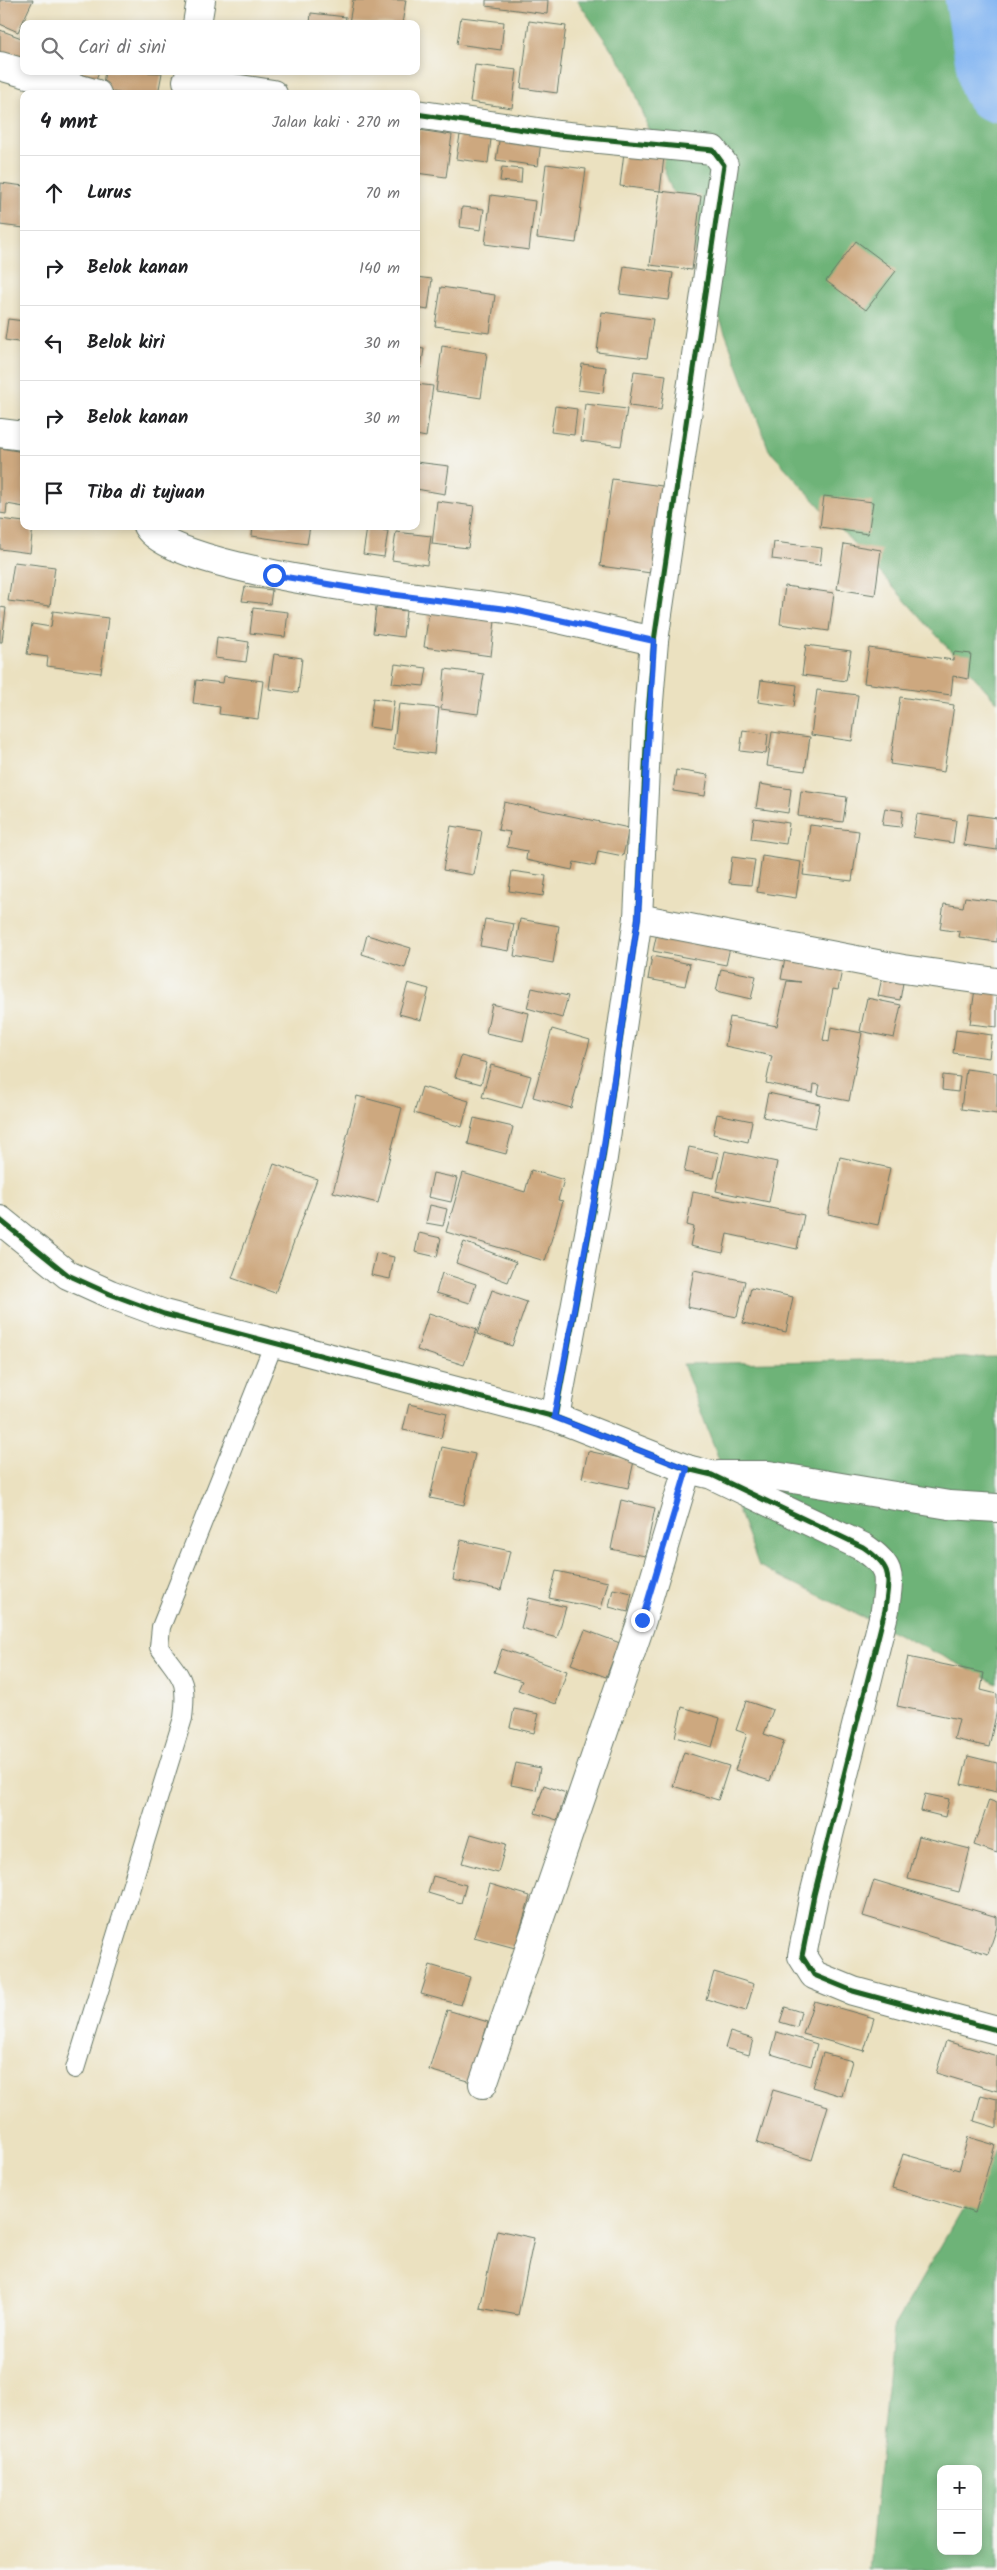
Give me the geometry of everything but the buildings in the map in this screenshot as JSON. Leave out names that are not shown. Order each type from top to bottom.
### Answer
[{"type":"street","points":[[198,20],[201,0]]},
{"type":"street","points":[[0,66],[20,72]]},
{"type":"street","points":[[31,75],[83,90]]},
{"type":"street","points":[[187,82],[244,90]]},
{"type":"street","points":[[420,115],[558,135],[713,150],[724,166],[654,641],[638,918],[602,1158],[554,1417]]},
{"type":"street","points":[[0,433],[20,436]]},
{"type":"street","points":[[149,530],[151,534],[184,551],[274,575],[381,593],[514,610],[654,641]]},
{"type":"street","points":[[638,918],[903,969],[997,982]]},
{"type":"street","points":[[0,1220],[68,1275],[164,1314],[554,1417],[700,1472],[863,1547],[880,1559],[889,1576],[885,1610],[812,1903],[802,1956],[814,1975],[854,1991],[997,2030]]},
{"type":"street","points":[[700,1472],[769,1475],[949,1505],[997,1508]]},
{"type":"street","points":[[483,2084],[639,1630],[700,1472]]},
{"type":"lane","points":[[74,2069],[183,1718],[186,1693],[182,1675],[159,1647],[161,1627],[274,1342]]},
{"type":"green space","points":[[577,0],[997,0],[997,702],[769,450],[628,73]]},
{"type":"green space","points":[[997,1357],[997,1683],[759,1566],[683,1364]]},
{"type":"green space","points":[[997,2149],[997,2570],[869,2570],[893,2328]]},
{"type":"waterway","points":[[979,0],[993,82],[997,89]]},
{"type":"cycle path","points":[[420,115],[558,135],[713,150],[724,165],[654,641],[647,726],[638,918],[603,1158],[555,1417]]},
{"type":"cycle path","points":[[0,1220],[68,1275],[110,1294],[164,1314],[555,1417],[687,1469],[712,1475],[863,1547],[873,1554],[885,1567],[887,1574],[888,1589],[885,1610],[814,1895],[802,1956],[814,1975],[853,1991],[997,2030]]},
{"type":"route","points":[[274,575],[381,593],[514,610],[654,641],[638,918],[602,1158],[554,1417],[687,1469],[642,1620]]}]
